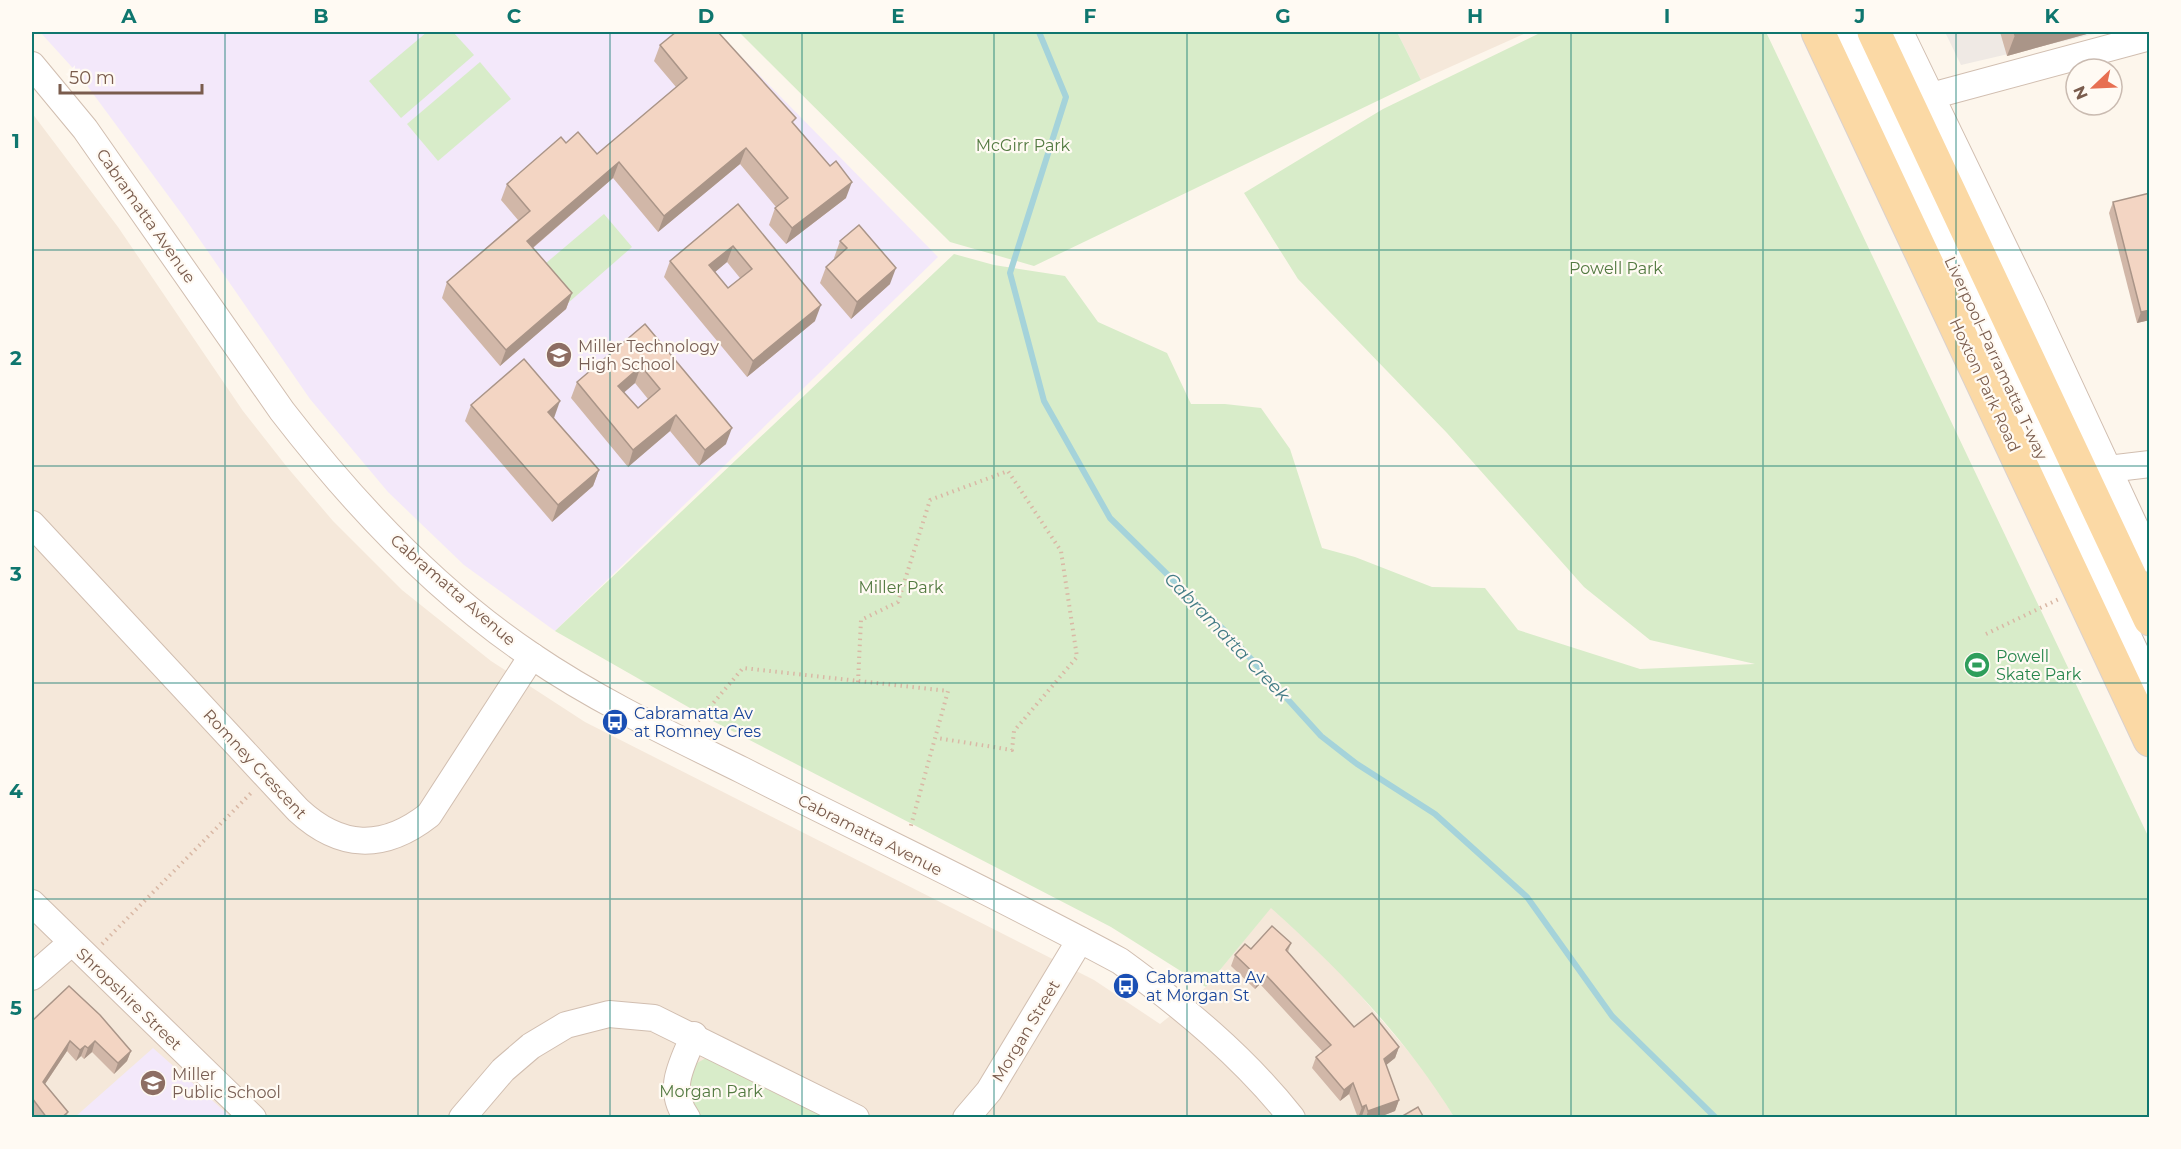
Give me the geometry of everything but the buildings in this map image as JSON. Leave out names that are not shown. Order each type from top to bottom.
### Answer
[{"type":"main road","name":"Hoxton Park Road","points":[[1818,32],[2150,740]]},
{"type":"main road","points":[[1874,32],[2150,620]]},
{"type":"street","name":"Liverpool–Parramatta T-way","points":[[1844,32],[2150,683]]},
{"type":"street","points":[[1900,32],[2150,559]]},
{"type":"street","points":[[1931,96],[2150,37]]},
{"type":"street","name":"Cabramatta Avenue","points":[[32,65],[85,129],[282,411],[315,454],[365,511],[414,560],[479,616],[532,656],[623,711],[1120,961],[1176,1002],[1243,1060],[1292,1118]]},
{"type":"street","points":[[2108,469],[2150,464]]},
{"type":"street","name":"Romney Crescent","points":[[32,524],[267,777],[317,828],[332,836],[352,841],[376,841],[406,831],[429,815],[532,656]]},
{"type":"street","name":"Shropshire Street","points":[[32,903],[253,1118]]},
{"type":"street","name":"Morgan Street","points":[[966,1118],[990,1091],[1080,940]]},
{"type":"street","points":[[32,977],[79,951]]},
{"type":"street","points":[[462,1118],[503,1070],[531,1046],[566,1025],[609,1014],[654,1018],[694,1035],[856,1118]]},
{"type":"street","points":[[687,1118],[675,1097],[675,1086],[694,1035]]},
{"type":"path","points":[[858,682],[861,620],[898,602],[930,500],[1008,471],[1061,551],[1077,657],[1014,731],[1011,750],[937,738]]},
{"type":"path","points":[[1986,634],[2068,595]]},
{"type":"path","points":[[698,721],[743,668],[948,691],[937,738],[909,832]]},
{"type":"path","points":[[79,951],[267,777]]},
{"type":"shaded area","name":"Miller Technology High School","points":[[40,32],[717,32],[938,257],[555,631],[464,565],[388,492],[310,399],[184,217],[80,76]]},
{"type":"shaded area","points":[[1397,32],[1528,32],[1421,80]]},
{"type":"shaded area","points":[[1945,32],[2103,32],[1961,65]]},
{"type":"shaded area","points":[[32,113],[118,227],[243,411],[287,467],[333,521],[402,590],[491,661],[585,722],[1094,980],[1160,1024],[1206,987],[1271,907],[1336,967],[1427,1073],[1454,1117],[32,1117]]},
{"type":"shaded area","name":"Miller Public School","points":[[153,1048],[231,1117],[75,1117]]},
{"type":"green space","points":[[427,32],[453,32],[474,55],[401,118],[369,81]]},
{"type":"green space","name":"McGirr Park","points":[[739,32],[1397,32],[1421,80],[1034,266],[950,242]]},
{"type":"green space","points":[[1542,32],[1766,32],[2149,838],[2149,1117],[1454,1117],[1393,1032],[1346,980],[1271,908],[1206,987],[1111,927],[711,720],[555,631],[954,254],[994,265],[1065,276],[1098,322],[1167,353],[1191,404],[1225,404],[1261,408],[1290,449],[1322,548],[1355,557],[1432,587],[1485,588],[1518,630],[1640,669],[1755,664],[1650,640],[1584,587],[1447,433],[1298,279],[1244,193],[1383,109]]},
{"type":"green space","points":[[480,62],[511,99],[438,161],[407,124]]},
{"type":"green space","points":[[604,214],[632,247],[568,303],[539,269]]},
{"type":"green space","name":"Morgan Park","points":[[706,1058],[831,1117],[696,1117],[685,1104],[690,1067]]},
{"type":"waterway","name":"Cabramatta Creek","points":[[1039,32],[1066,97],[1010,273],[1044,401],[1110,518],[1232,638],[1321,736],[1357,764],[1435,814],[1527,897],[1612,1016],[1716,1118]]},
{"type":"place","name":"Miller Technology High School","points":[[559,355]]},
{"type":"place","name":"Powell Skate Park","points":[[1977,665]]},
{"type":"place","name":"Cabramatta Av at Romney Cres","points":[[615,722]]},
{"type":"place","name":"Cabramatta Av at Morgan St","points":[[1126,986]]},
{"type":"place","name":"Miller Public School","points":[[153,1083]]},
{"type":"park label","name":"Powell Park","points":[[1616,268]]},
{"type":"park label","name":"Miller Park","points":[[901,587]]}]
